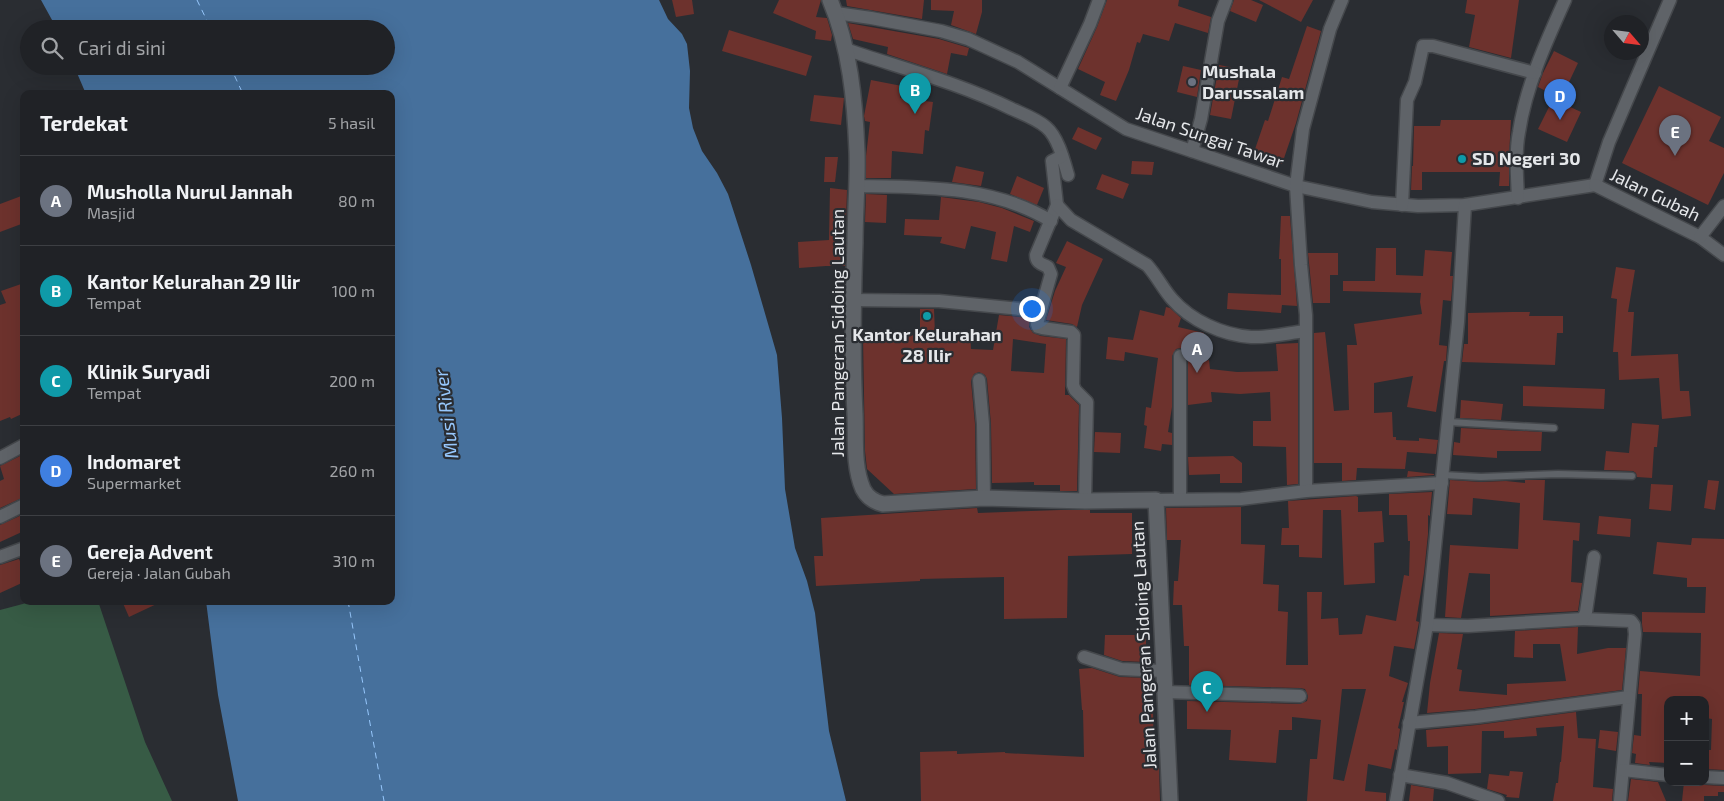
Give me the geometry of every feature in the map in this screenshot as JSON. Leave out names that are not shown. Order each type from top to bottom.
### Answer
[{"type":"street","points":[[1060,88],[1099,0]]},
{"type":"street","points":[[1192,151],[1200,119],[1218,21],[1226,0]]},
{"type":"street","points":[[1306,491],[1306,315],[1296,186],[1303,128],[1330,29],[1342,0]]},
{"type":"street","points":[[1518,198],[1517,151],[1519,131],[1541,54],[1566,0]]},
{"type":"street","points":[[1595,185],[1609,142],[1670,0]]},
{"type":"street","name":"Jalan Sungai Tawar","points":[[833,7],[941,31],[996,50],[1126,129],[1296,186],[1372,202],[1418,206],[1465,205],[1595,185]]},
{"type":"street","name":"Jalan Pangeran Sidoing Lautan","points":[[833,7],[846,53],[851,84],[857,154],[853,361],[857,470],[864,490],[876,502],[884,504],[984,498],[1085,501],[1156,500],[1170,801]]},
{"type":"street","points":[[1402,204],[1407,100],[1416,82],[1424,46],[1433,46],[1535,73]]},
{"type":"street","points":[[846,53],[986,96],[1031,118],[1047,128],[1068,175]]},
{"type":"street","points":[[1059,157],[1052,162],[1057,205],[1036,255],[1038,262],[1048,267],[1051,274],[1037,324],[1038,327],[1071,332],[1074,335],[1073,385],[1086,402],[1085,501]]},
{"type":"street","name":"Jalan Gubah","points":[[1595,185],[1700,237],[1724,255]]},
{"type":"street","points":[[856,186],[925,187],[977,194],[1017,204],[1033,210],[1050,220]]},
{"type":"street","points":[[1057,205],[1071,220],[1147,265],[1155,273],[1160,284],[1173,300],[1185,311],[1206,324],[1238,336],[1253,337],[1305,331]]},
{"type":"street","points":[[1396,801],[1427,625],[1449,422],[1458,322],[1465,205]]},
{"type":"street","points":[[1700,237],[1724,206]]},
{"type":"street","points":[[853,300],[939,301],[1040,311]]},
{"type":"street","points":[[1180,356],[1180,499]]},
{"type":"street","points":[[978,380],[983,424],[984,498]]},
{"type":"street","points":[[0,458],[20,447]]},
{"type":"street","points":[[1156,500],[1241,498],[1443,479]]},
{"type":"street","points":[[0,517],[20,507]]},
{"type":"street","points":[[0,557],[20,550]]},
{"type":"street","points":[[1583,619],[1586,612],[1594,556]]},
{"type":"street","points":[[1427,625],[1468,626],[1583,619],[1632,621],[1635,634],[1620,801]]},
{"type":"street","points":[[1084,657],[1121,669],[1163,671]]},
{"type":"street","points":[[1165,692],[1300,696]]},
{"type":"street","points":[[1409,723],[1476,717],[1630,697]]},
{"type":"street","points":[[1623,770],[1664,775]]},
{"type":"street","points":[[1400,775],[1447,783],[1498,801]]},
{"type":"street","points":[[1709,777],[1724,778]]},
{"type":"lane","points":[[1449,422],[1554,428]]},
{"type":"lane","points":[[1443,479],[1558,474],[1632,476]]},
{"type":"green space","points":[[20,605],[99,605],[145,742],[172,801],[0,801],[0,610]]},
{"type":"water","name":"Musi River","points":[[41,0],[659,0],[668,19],[682,34],[687,44],[690,71],[689,108],[693,128],[702,151],[728,194],[777,355],[785,489],[795,548],[807,581],[815,613],[829,731],[846,801],[238,801],[218,695],[207,605],[395,605],[395,90],[84,90],[78,75],[395,75],[395,20],[52,20]]},
{"type":"building","points":[[672,0],[692,0],[694,14],[676,17]]},
{"type":"building","points":[[779,0],[821,0],[816,17],[827,18],[832,35],[831,41],[815,39],[816,31],[773,13]]},
{"type":"building","points":[[846,0],[924,0],[922,19],[847,6]]},
{"type":"building","points":[[931,0],[982,0],[982,12],[976,34],[951,25],[954,11],[931,10]]},
{"type":"building","points":[[1107,0],[1179,0],[1178,6],[1211,17],[1208,33],[1175,23],[1169,41],[1143,34],[1140,43],[1137,42],[1129,70],[1116,101],[1100,95],[1105,82],[1078,69]]},
{"type":"building","points":[[1234,0],[1251,0],[1263,5],[1256,22],[1230,11]]},
{"type":"building","points":[[1259,0],[1313,0],[1301,22]]},
{"type":"building","points":[[1467,0],[1519,0],[1511,58],[1469,47],[1475,15],[1465,13]]},
{"type":"building","points":[[848,23],[939,39],[969,48],[967,56],[951,53],[947,74],[887,54],[888,47],[853,39]]},
{"type":"building","points":[[1307,26],[1321,31],[1296,123],[1282,164],[1253,155],[1265,120],[1268,121],[1282,77],[1289,79]]},
{"type":"building","points":[[729,30],[812,56],[806,76],[722,51]]},
{"type":"building","points":[[1554,51],[1578,63],[1561,99],[1538,87]]},
{"type":"building","points":[[1219,65],[1241,69],[1231,119],[1210,115]]},
{"type":"building","name":"Mushala Darussalam","points":[[1183,66],[1201,70],[1197,97],[1177,92]]},
{"type":"building","points":[[871,80],[902,86],[900,98],[933,102],[929,131],[925,130],[923,154],[892,151],[891,178],[866,178],[866,156],[870,122],[865,121],[864,116]]},
{"type":"building","points":[[1659,86],[1721,117],[1709,141],[1724,148],[1724,173],[1708,205],[1622,163]]},
{"type":"building","points":[[814,95],[844,98],[841,125],[810,121]]},
{"type":"building","points":[[1553,99],[1581,112],[1567,142],[1538,129]]},
{"type":"building","points":[[1441,120],[1511,120],[1509,186],[1499,186],[1500,172],[1422,172],[1422,190],[1411,190],[1414,126],[1440,126]]},
{"type":"building","points":[[1078,127],[1102,138],[1096,150],[1072,139]]},
{"type":"building","points":[[825,157],[838,157],[835,182],[824,182]]},
{"type":"building","points":[[1132,161],[1154,162],[1152,175],[1131,174]]},
{"type":"building","points":[[956,166],[984,172],[981,186],[952,182]]},
{"type":"building","points":[[1102,174],[1129,184],[1123,199],[1096,189]]},
{"type":"building","points":[[1017,176],[1044,188],[1037,205],[1010,194]]},
{"type":"building","points":[[830,188],[847,190],[846,221],[844,221],[845,266],[799,268],[798,242],[829,240]]},
{"type":"building","points":[[866,194],[887,195],[886,223],[865,222]]},
{"type":"building","points":[[20,196],[20,224],[0,232],[0,204]]},
{"type":"building","points":[[941,197],[979,202],[1002,208],[1034,221],[1030,232],[1014,226],[1007,262],[991,259],[996,232],[971,226],[965,249],[940,243],[942,237],[904,235],[905,219],[939,220]]},
{"type":"building","points":[[1281,216],[1290,216],[1297,306],[1282,305],[1281,313],[1227,309],[1228,293],[1281,295],[1281,259],[1279,259]]},
{"type":"building","points":[[1067,241],[1103,259],[1082,305],[1077,327],[1072,324],[1046,320],[1055,291],[1066,267],[1056,263]]},
{"type":"building","points":[[1376,248],[1396,248],[1396,275],[1423,276],[1425,250],[1452,252],[1450,276],[1453,276],[1451,301],[1443,300],[1439,345],[1447,346],[1446,361],[1444,361],[1436,412],[1407,407],[1413,376],[1374,383],[1374,413],[1392,412],[1393,437],[1396,437],[1396,440],[1419,441],[1419,438],[1438,440],[1436,454],[1407,452],[1405,469],[1357,468],[1356,480],[1342,481],[1342,463],[1314,463],[1314,333],[1325,332],[1334,411],[1349,410],[1347,345],[1357,345],[1354,324],[1422,314],[1421,293],[1343,291],[1343,281],[1375,281]]},
{"type":"building","points":[[1308,253],[1338,253],[1338,275],[1330,275],[1330,303],[1313,303]]},
{"type":"building","points":[[1616,267],[1635,270],[1628,312],[1634,312],[1631,356],[1678,354],[1680,391],[1689,391],[1691,416],[1662,419],[1659,378],[1619,380],[1618,352],[1613,352],[1617,299],[1611,298]]},
{"type":"building","points":[[20,284],[20,415],[0,421],[0,305],[6,303],[1,291]]},
{"type":"building","points":[[1166,307],[1170,308],[1181,318],[1178,327],[1204,333],[1198,362],[1209,360],[1210,369],[1237,372],[1278,371],[1276,344],[1298,343],[1298,484],[1287,485],[1286,447],[1253,446],[1253,421],[1271,421],[1270,392],[1240,394],[1211,392],[1212,402],[1188,405],[1188,356],[1187,352],[1180,348],[1176,349],[1172,356],[1172,407],[1168,432],[1172,433],[1172,445],[1162,444],[1161,451],[1144,448],[1147,426],[1144,425],[1146,407],[1151,408],[1158,358],[1125,352],[1124,361],[1106,359],[1108,337],[1133,340],[1140,310],[1164,316]]},
{"type":"building","points":[[920,309],[934,309],[935,334],[970,331],[971,349],[993,350],[999,315],[1030,318],[1029,327],[1033,333],[1041,336],[1066,339],[1065,395],[1069,395],[1079,405],[1077,491],[1060,491],[1060,485],[1034,485],[1034,482],[992,483],[991,424],[987,379],[985,375],[979,372],[974,374],[971,381],[975,424],[976,489],[894,494],[867,469],[863,338],[920,335]],"holes":[[[1013,339],[1046,344],[1044,373],[1011,371]]]},
{"type":"building","points":[[1530,312],[1529,316],[1563,316],[1563,333],[1557,333],[1555,365],[1462,362],[1464,344],[1468,344],[1468,313]]},
{"type":"building","points":[[1523,386],[1605,389],[1604,409],[1523,406]]},
{"type":"building","points":[[1461,400],[1503,404],[1501,420],[1460,418]]},
{"type":"building","points":[[1632,423],[1659,425],[1657,447],[1654,447],[1652,478],[1637,477],[1633,471],[1604,470],[1606,451],[1629,453]]},
{"type":"building","points":[[1461,428],[1542,432],[1541,451],[1497,451],[1497,458],[1453,455],[1454,442],[1460,443]]},
{"type":"building","points":[[1095,432],[1121,433],[1120,453],[1094,452]]},
{"type":"building","points":[[20,456],[20,499],[0,508],[0,481],[4,479],[0,466]]},
{"type":"building","points":[[1233,456],[1242,463],[1242,483],[1220,483],[1220,474],[1189,475],[1188,457]]},
{"type":"building","points":[[1408,471],[1434,474],[1434,475],[1407,477]]},
{"type":"building","points":[[1450,480],[1525,483],[1525,480],[1545,480],[1543,520],[1580,523],[1579,541],[1573,540],[1571,582],[1582,583],[1578,611],[1490,616],[1490,574],[1469,573],[1461,618],[1445,617],[1450,545],[1518,549],[1520,503],[1473,498],[1472,515],[1447,514]]},
{"type":"building","points":[[1708,480],[1719,481],[1715,510],[1704,508]]},
{"type":"building","points":[[1651,484],[1673,485],[1671,511],[1649,509]]},
{"type":"building","points":[[1432,492],[1430,516],[1428,515],[1424,573],[1416,621],[1419,622],[1414,649],[1394,646],[1389,676],[1408,683],[1402,702],[1404,702],[1398,728],[1400,729],[1397,750],[1395,749],[1391,769],[1368,764],[1365,791],[1386,793],[1386,801],[1307,801],[1310,759],[1317,759],[1321,720],[1292,717],[1292,730],[1279,730],[1276,763],[1229,760],[1231,730],[1187,729],[1187,701],[1300,704],[1307,701],[1308,696],[1305,689],[1300,688],[1189,685],[1189,646],[1184,646],[1182,605],[1173,605],[1174,581],[1178,581],[1181,540],[1167,540],[1166,508],[1241,507],[1241,544],[1265,545],[1263,584],[1279,585],[1278,611],[1288,612],[1286,665],[1308,665],[1307,592],[1322,592],[1321,619],[1338,618],[1339,635],[1362,634],[1366,615],[1396,621],[1404,575],[1409,576],[1410,541],[1408,541],[1407,515],[1389,515],[1389,494]],"holes":[[[1342,689],[1366,689],[1344,781],[1333,779]]]},
{"type":"building","points":[[1358,497],[1358,512],[1382,511],[1384,542],[1374,543],[1375,583],[1344,585],[1341,510],[1323,510],[1322,558],[1299,557],[1299,545],[1281,545],[1282,528],[1289,528],[1288,501]]},
{"type":"building","points":[[977,508],[978,513],[1090,510],[1090,513],[1132,513],[1132,554],[1068,556],[1067,618],[1004,619],[1004,577],[920,579],[920,581],[816,586],[814,556],[823,556],[821,518]]},
{"type":"building","points":[[20,516],[20,533],[0,542],[0,525]]},
{"type":"building","points":[[1599,516],[1631,519],[1630,537],[1597,534]]},
{"type":"building","points":[[1692,538],[1724,539],[1724,770],[1709,769],[1712,719],[1709,718],[1709,696],[1664,696],[1664,763],[1649,762],[1650,765],[1635,763],[1636,754],[1632,753],[1634,735],[1641,736],[1642,694],[1638,694],[1640,671],[1700,676],[1701,633],[1643,632],[1642,624],[1642,612],[1705,613],[1706,587],[1687,587],[1687,578],[1653,574],[1657,542],[1691,545]]},
{"type":"building","points":[[19,559],[20,561],[20,584],[0,593],[0,565]]},
{"type":"building","points":[[124,605],[154,605],[129,617]]},
{"type":"building","points":[[1578,627],[1577,654],[1608,648],[1626,648],[1622,690],[1475,709],[1427,713],[1439,633],[1463,634],[1457,669],[1462,670],[1459,691],[1507,695],[1507,684],[1566,681],[1560,644],[1533,644],[1533,658],[1514,657],[1515,631]]},
{"type":"building","points":[[1105,635],[1146,635],[1146,662],[1122,661],[1104,655]]},
{"type":"building","points":[[1092,668],[1120,677],[1150,678],[1151,708],[1153,708],[1154,769],[1159,768],[1160,801],[921,801],[920,752],[957,751],[957,754],[1005,752],[1084,757],[1083,710],[1079,669]]},
{"type":"building","points":[[1576,712],[1578,738],[1596,739],[1593,787],[1613,789],[1612,801],[1553,801],[1556,783],[1558,783],[1564,726],[1536,728],[1537,736],[1504,738],[1504,731],[1482,731],[1481,773],[1448,774],[1448,746],[1427,747],[1426,730]]},
{"type":"building","points":[[1600,730],[1618,732],[1616,751],[1598,748]]},
{"type":"building","points":[[1510,771],[1523,772],[1519,798],[1506,797],[1507,795],[1487,789],[1489,774],[1509,776]]},
{"type":"building","points":[[1631,779],[1658,782],[1666,801],[1628,801]]},
{"type":"building","points":[[1411,785],[1434,789],[1433,801],[1409,801]]},
{"type":"building","points":[[1684,786],[1724,786],[1724,792],[1718,792],[1718,796],[1704,796],[1704,801],[1682,801]]},
{"type":"ferry route","points":[[197,0],[207,20]]},
{"type":"ferry route","points":[[234,75],[241,90]]},
{"type":"ferry route","points":[[349,605],[384,801]]},
{"type":"place","name":"Mushala Darussalam","points":[[1192,82]]},
{"type":"place","name":"Kantor Kelurahan 29 Ilir","points":[[915,114]]},
{"type":"place","name":"Indomaret","points":[[1560,120]]},
{"type":"place","name":"Gereja Advent","points":[[1675,156]]},
{"type":"place","name":"SD Negeri 30","points":[[1462,159]]},
{"type":"place","name":"Kantor Kelurahan 28 Ilir","points":[[927,316]]},
{"type":"place","name":"Musholla Nurul Jannah","points":[[1197,373]]},
{"type":"place","name":"Klinik Suryadi","points":[[1207,712]]}]
